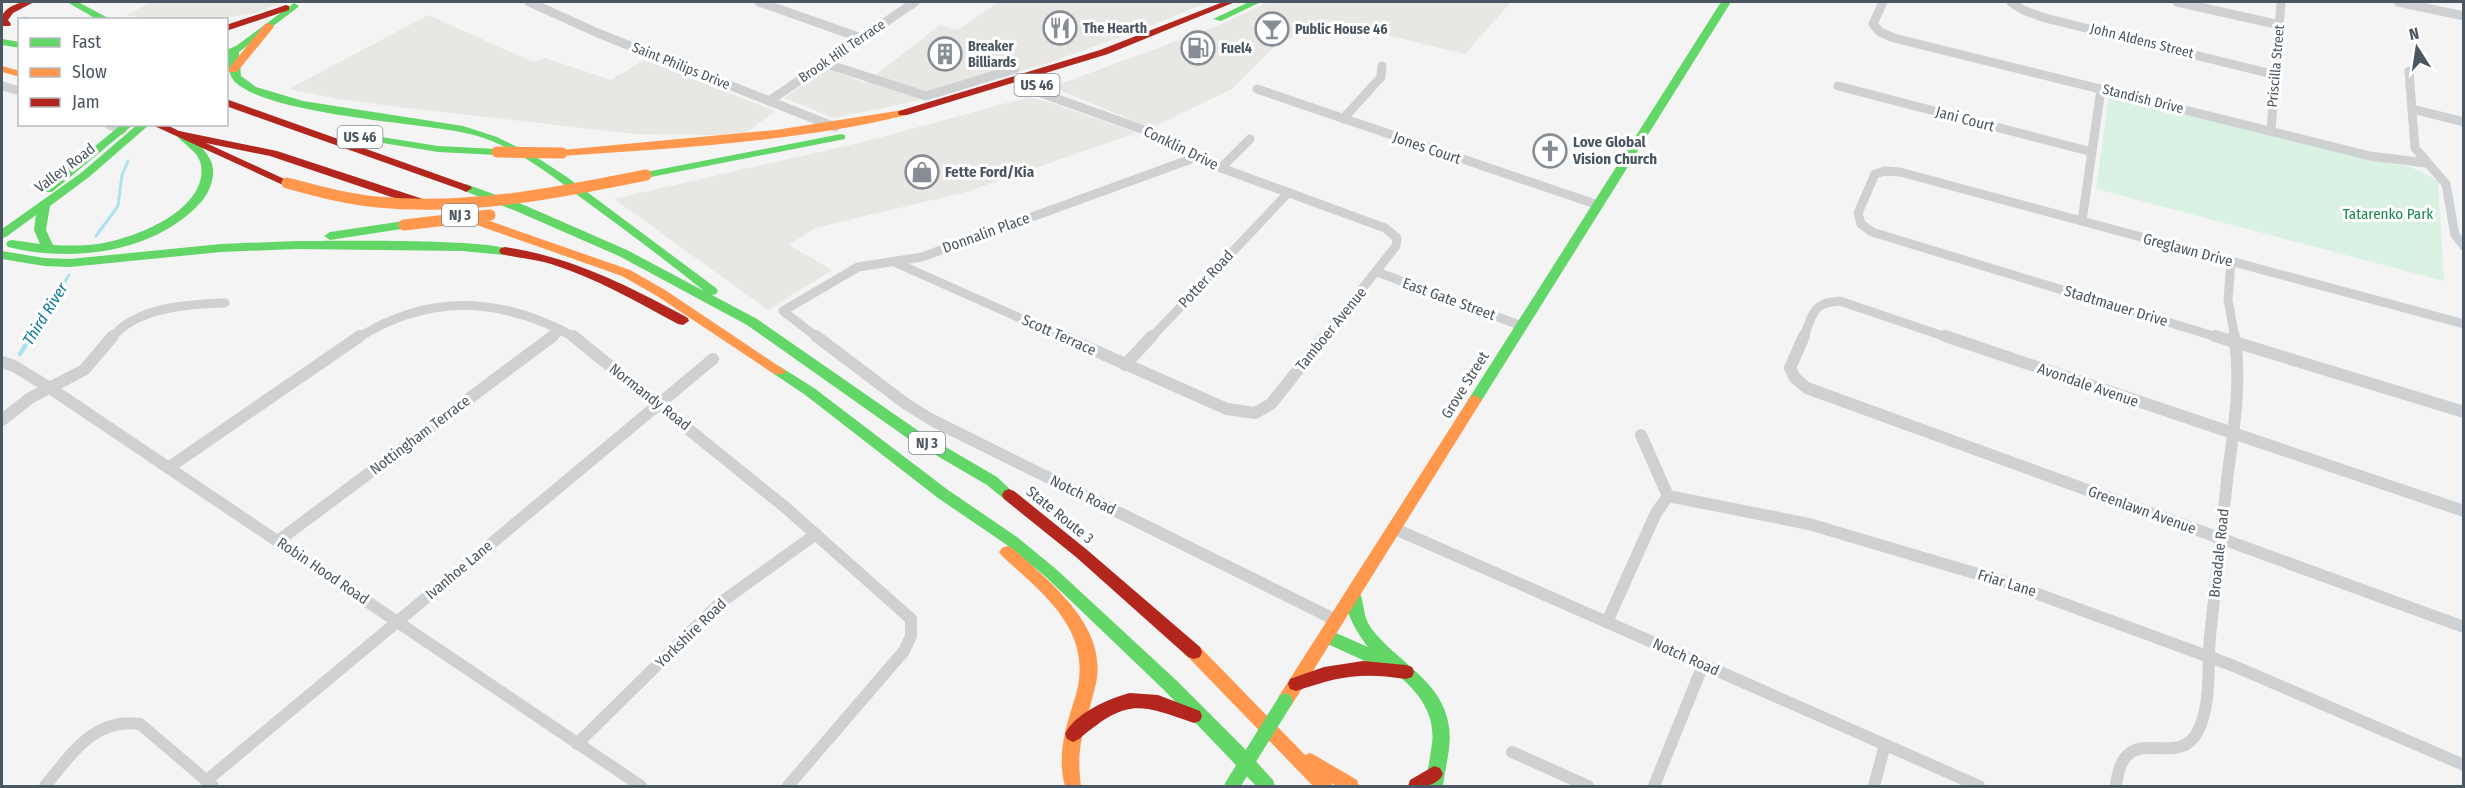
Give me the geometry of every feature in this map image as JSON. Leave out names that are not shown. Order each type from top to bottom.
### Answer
[{"type":"main road","points":[[4,24],[6,14],[29,2]]},
{"type":"main road","points":[[72,2],[103,18]]},
{"type":"main road","name":"US 46","points":[[228,103],[345,134],[438,149],[562,153],[690,144],[835,127],[916,110],[1104,52],[1230,2]]},
{"type":"main road","name":"US 46","points":[[160,126],[287,183],[322,194],[361,201],[405,205],[455,205],[533,197],[646,179],[794,148],[961,107],[1027,88],[1157,44],[1256,2]]},
{"type":"main road","name":"Grove Street","points":[[1233,786],[1726,2]]},
{"type":"main road","points":[[234,55],[269,20],[299,4]]},
{"type":"main road","points":[[228,26],[269,20]]},
{"type":"main road","points":[[234,55],[269,20]]},
{"type":"main road","points":[[228,26],[246,33],[248,39],[234,55]]},
{"type":"main road","points":[[2,42],[18,45]]},
{"type":"main road","points":[[234,55],[239,80],[253,88],[290,102],[432,123],[475,132],[506,145],[559,176],[677,262],[739,314]]},
{"type":"main road","points":[[2,69],[18,73]]},
{"type":"main road","name":"NJ 3","points":[[228,103],[520,208],[623,253],[739,314]]},
{"type":"main road","name":"Valley Road","points":[[2,234],[85,175],[143,126]]},
{"type":"main road","name":"Valley Road","points":[[2,226],[126,128]]},
{"type":"main road","points":[[2,243],[77,249],[115,245],[168,224],[199,199],[209,180],[207,164],[180,134]]},
{"type":"main road","name":"NJ 3","points":[[180,134],[220,139],[278,154],[574,254],[626,273],[661,293],[809,391],[942,494],[976,515],[1050,573],[1235,750],[1267,786]]},
{"type":"main road","points":[[2,255],[70,263],[262,245],[486,216],[646,179]]},
{"type":"main road","points":[[44,204],[40,230],[48,248]]},
{"type":"main road","points":[[262,245],[462,247],[522,253],[570,265],[616,284],[698,329],[725,336]]},
{"type":"main road","points":[[2,262],[18,257]]},
{"type":"main road","name":"State Route 3","points":[[739,314],[915,436],[992,481],[1081,553],[1189,647],[1324,786]]},
{"type":"main road","points":[[942,494],[998,542],[1062,606],[1079,630],[1088,657],[1089,673],[1071,736],[1068,768],[1073,786]]},
{"type":"main road","points":[[1353,592],[1356,611],[1364,631],[1428,693],[1440,720],[1442,750],[1435,780],[1416,786]]},
{"type":"main road","points":[[1326,636],[1406,672]]},
{"type":"main road","points":[[1296,684],[1342,666],[1369,665],[1406,672]]},
{"type":"main road","points":[[1071,736],[1101,710],[1120,702],[1140,698],[1169,704],[1205,721]]},
{"type":"main road","points":[[1278,738],[1351,786]]},
{"type":"street","name":"Saint Philips Drive","points":[[529,2],[600,34],[835,127]]},
{"type":"street","points":[[759,2],[861,38]]},
{"type":"street","name":"Brook Hill Terrace","points":[[769,100],[915,2]]},
{"type":"street","name":"Standish Drive","points":[[1882,2],[1873,24],[1876,29],[1894,38],[2370,156],[2426,163]]},
{"type":"street","name":"John Aldens Street","points":[[2011,2],[2023,10],[2046,18],[2276,75]]},
{"type":"street","points":[[2177,2],[2280,25]]},
{"type":"street","name":"Priscilla Street","points":[[2271,131],[2281,2]]},
{"type":"street","points":[[2398,2],[2463,16]]},
{"type":"street","points":[[824,63],[926,96],[1015,69]]},
{"type":"street","points":[[1343,119],[1381,77],[1382,66]]},
{"type":"street","points":[[2409,70],[2415,148],[2446,184],[2455,235],[2463,246]]},
{"type":"street","points":[[2,86],[18,90]]},
{"type":"street","name":"Jani Court","points":[[1838,86],[2092,152]]},
{"type":"street","name":"Conklin Drive","points":[[1027,88],[1144,130],[1194,158],[1369,222]]},
{"type":"street","name":"Jones Court","points":[[1257,89],[1598,205]]},
{"type":"street","points":[[2082,221],[2101,89]]},
{"type":"street","points":[[2412,109],[2463,122]]},
{"type":"street","points":[[1221,168],[1250,139]]},
{"type":"street","name":"Donnalin Place","points":[[783,311],[850,270],[866,265],[922,257],[1194,158]]},
{"type":"street","name":"Stadtmauer Drive","points":[[1913,176],[1892,171],[1875,174],[1858,213],[1861,224],[1872,232],[2463,412]]},
{"type":"street","name":"Greglawn Drive","points":[[1913,176],[2463,324]]},
{"type":"street","name":"Potter Road","points":[[1125,365],[1288,192]]},
{"type":"street","name":"Tamboer Avenue","points":[[1224,408],[1241,414],[1258,413],[1266,409],[1377,272],[1398,242],[1390,231],[1369,222]]},
{"type":"street","name":"Broadale Road","points":[[2116,786],[2119,768],[2126,755],[2143,749],[2176,750],[2194,738],[2204,713],[2208,655],[2238,393],[2236,342],[2229,300],[2231,261]]},
{"type":"street","name":"Scott Terrace","points":[[894,262],[1224,408]]},
{"type":"street","name":"East Gate Street","points":[[1377,272],[1522,326]]},
{"type":"street","name":"Avondale Avenue","points":[[1821,393],[1799,383],[1790,368],[1817,306],[1825,302],[1839,301],[2463,511]]},
{"type":"street","points":[[2,420],[30,398],[84,370],[101,353],[114,334],[148,313],[185,304],[225,303]]},
{"type":"street","name":"Normandy Road","points":[[168,468],[393,318],[439,306],[455,305],[509,311],[575,337],[816,534],[911,619],[913,630],[911,640],[904,651],[788,786]]},
{"type":"street","name":"Notch Road","points":[[783,311],[861,371],[932,420],[1336,620]]},
{"type":"street","name":"Nottingham Terrace","points":[[278,541],[561,330]]},
{"type":"street","name":"Ivanhoe Lane","points":[[210,784],[398,621],[713,359]]},
{"type":"street","name":"Robin Hood Road","points":[[2,362],[14,366],[50,388],[641,786]]},
{"type":"street","name":"Greenlawn Avenue","points":[[1821,393],[2463,627]]},
{"type":"street","points":[[1607,622],[1656,513],[1668,496],[1641,435]]},
{"type":"street","name":"Friar Lane","points":[[1668,496],[1809,525],[1904,550],[2060,600],[2208,655],[2463,765]]},
{"type":"street","name":"Notch Road","points":[[1394,528],[1979,786]]},
{"type":"street","name":"Yorkshire Road","points":[[577,744],[720,603],[816,534]]},
{"type":"street","points":[[1654,786],[1703,665]]},
{"type":"street","points":[[45,786],[82,743],[103,728],[127,720],[140,724],[210,784]]},
{"type":"street","points":[[1874,786],[1885,745]]},
{"type":"street","points":[[1512,752],[1588,786]]},
{"type":"shaded area","points":[[152,2],[282,2],[257,13],[220,18],[146,18],[126,15]]},
{"type":"shaded area","points":[[998,2],[1209,2],[1051,62],[932,97],[884,108],[834,118],[784,98],[828,68],[865,83],[940,25],[958,30]]},
{"type":"shaded area","points":[[1269,2],[1511,2],[1465,54],[1323,20],[1275,46],[1232,89],[1151,128],[1052,87],[1217,26]]},
{"type":"shaded area","points":[[428,15],[533,62],[545,58],[611,80],[644,60],[775,111],[746,133],[636,134],[415,109],[338,99],[289,89]]},
{"type":"shaded area","points":[[1029,97],[1136,133],[966,192],[815,228],[789,245],[832,270],[768,310],[614,199],[867,141]]},
{"type":"green space","name":"Tatarenko Park","points":[[2109,95],[2406,166],[2427,175],[2438,182],[2444,281],[2096,189]]},
{"type":"waterway","name":"Third River","points":[[96,236],[118,206],[122,175],[128,161]]},
{"type":"waterway","name":"Third River","points":[[30,338],[69,275]]},
{"type":"waterway","name":"Third River","points":[[20,354],[31,336]]},
{"type":"traffic: fast","points":[[72,2],[103,18]]},
{"type":"traffic: fast","points":[[1218,19],[1256,2]]},
{"type":"traffic: fast","points":[[1475,400],[1726,2]]},
{"type":"traffic: fast","points":[[228,53],[240,48],[294,6]]},
{"type":"traffic: fast","points":[[2,42],[18,45]]},
{"type":"traffic: fast","points":[[234,53],[233,64],[238,79],[252,89],[275,97],[335,110],[467,130],[511,147],[579,191],[712,291]]},
{"type":"traffic: fast","points":[[48,190],[127,126]]},
{"type":"traffic: fast","points":[[2,234],[85,175],[143,126]]},
{"type":"traffic: fast","points":[[12,244],[58,249],[93,249],[136,238],[172,221],[200,196],[207,181],[205,160],[200,152],[180,134]]},
{"type":"traffic: fast","points":[[344,134],[438,149],[497,152]]},
{"type":"traffic: fast","points":[[646,175],[841,137]]},
{"type":"traffic: fast","points":[[466,188],[520,208],[623,253],[752,322],[915,436],[992,481],[1009,495]]},
{"type":"traffic: fast","points":[[44,204],[40,230],[48,248]]},
{"type":"traffic: fast","points":[[330,236],[404,225]]},
{"type":"traffic: fast","points":[[2,255],[44,262],[70,263],[221,248],[297,245],[462,247],[505,251]]},
{"type":"traffic: fast","points":[[779,371],[809,391],[943,494],[1012,541],[1051,573],[1170,685],[1235,750],[1267,786]]},
{"type":"traffic: fast","points":[[1353,593],[1362,628],[1384,653],[1417,682],[1434,704],[1441,727],[1435,786]]},
{"type":"traffic: fast","points":[[1327,636],[1384,662]]},
{"type":"traffic: fast","points":[[1232,786],[1285,701]]},
{"type":"traffic: slow","points":[[233,70],[269,26]]},
{"type":"traffic: slow","points":[[2,69],[18,73]]},
{"type":"traffic: slow","points":[[562,153],[776,134],[903,113]]},
{"type":"traffic: slow","points":[[497,152],[562,153]]},
{"type":"traffic: slow","points":[[287,183],[365,201],[445,205],[546,194],[646,175]]},
{"type":"traffic: slow","points":[[461,215],[626,273],[661,293],[779,371]]},
{"type":"traffic: slow","points":[[404,225],[490,215]]},
{"type":"traffic: slow","points":[[1285,701],[1475,400]]},
{"type":"traffic: slow","points":[[1007,552],[1062,605],[1074,621],[1088,655],[1089,674],[1071,741],[1070,768],[1073,786]]},
{"type":"traffic: slow","points":[[1194,652],[1324,786]]},
{"type":"traffic: slow","points":[[1310,761],[1351,786]]},
{"type":"traffic: jam","points":[[6,24],[3,20],[9,11],[29,2]]},
{"type":"traffic: jam","points":[[903,113],[1104,52],[1230,2]]},
{"type":"traffic: jam","points":[[228,28],[286,8]]},
{"type":"traffic: jam","points":[[228,103],[466,188]]},
{"type":"traffic: jam","points":[[159,126],[287,183]]},
{"type":"traffic: jam","points":[[180,134],[273,153],[425,204]]},
{"type":"traffic: jam","points":[[505,251],[575,268],[619,287],[683,321]]},
{"type":"traffic: jam","points":[[1009,495],[1081,553],[1194,652]]},
{"type":"traffic: jam","points":[[1296,684],[1337,670],[1376,668],[1406,672]]},
{"type":"traffic: jam","points":[[1073,734],[1103,710],[1130,700],[1158,702],[1194,716]]},
{"type":"traffic: jam","points":[[1416,786],[1434,774]]},
{"type":"place","name":"The Hearth","points":[[1060,28]]},
{"type":"place","name":"Public House 46","points":[[1272,29]]},
{"type":"place","name":"Fuel4","points":[[1198,48]]},
{"type":"place","name":"Breaker Billiards","points":[[945,54]]},
{"type":"place","name":"Love Global Vision Church","points":[[1550,151]]},
{"type":"place","name":"Fette Ford/Kia","points":[[922,172]]}]
